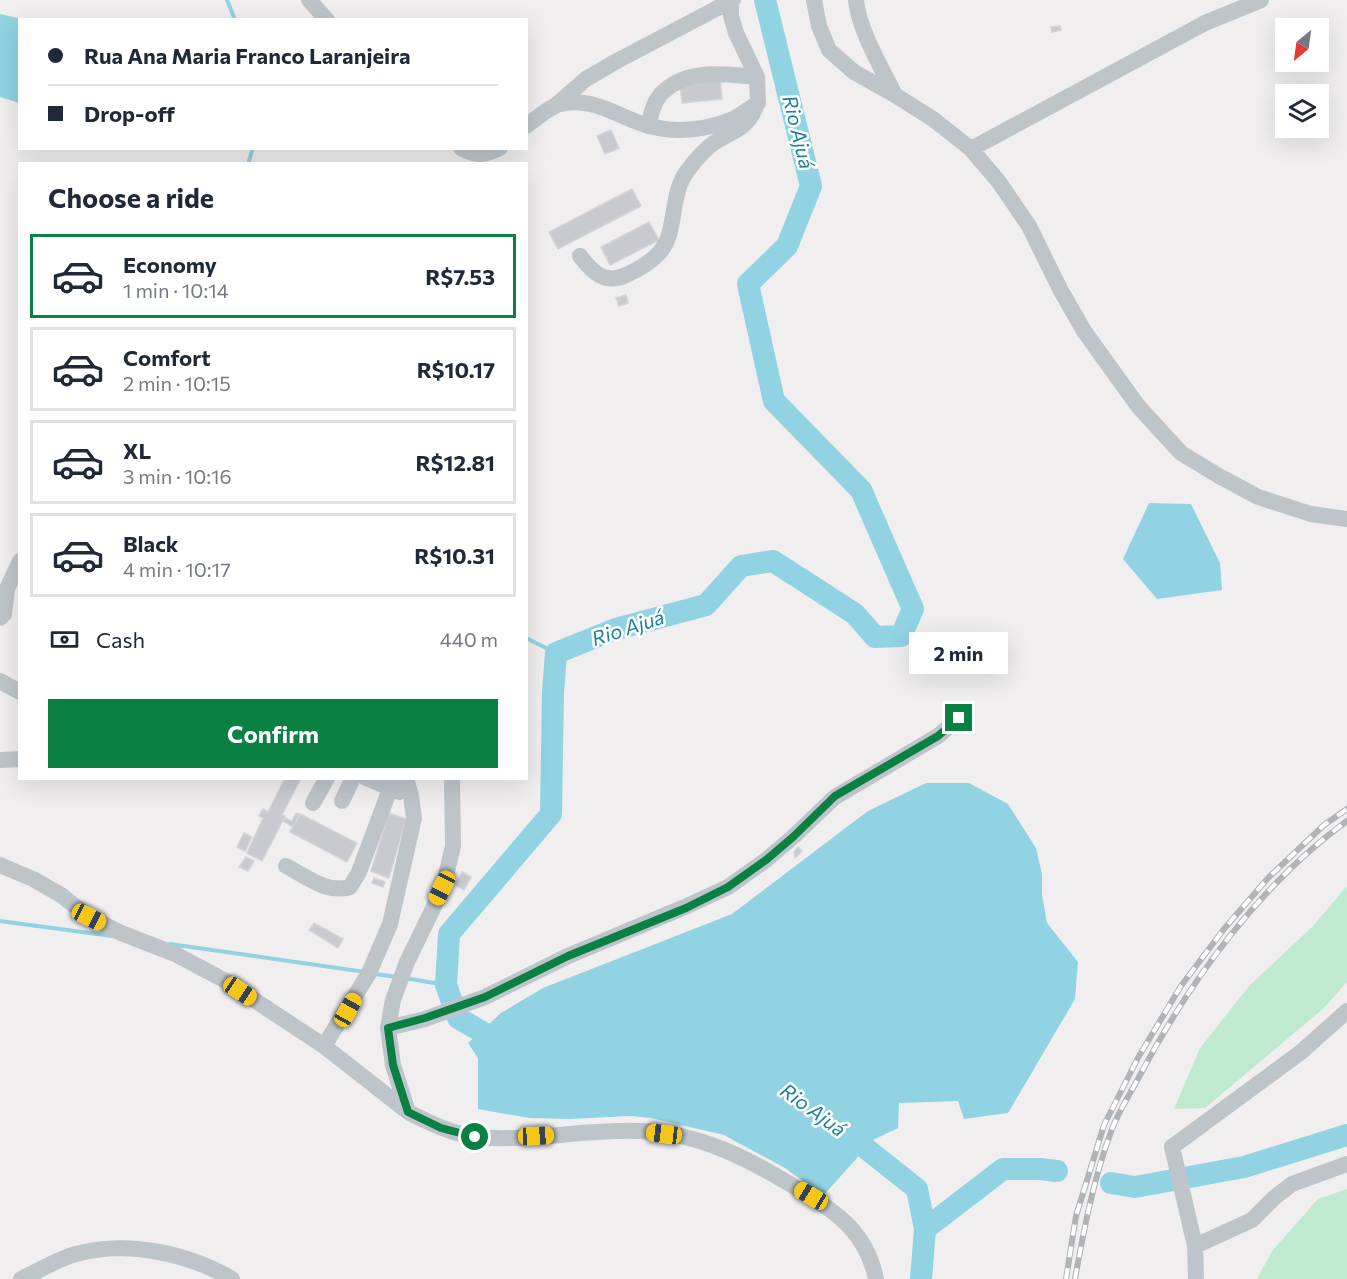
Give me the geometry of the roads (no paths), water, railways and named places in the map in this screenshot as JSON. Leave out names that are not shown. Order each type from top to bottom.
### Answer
[{"type":"street","points":[[309,0],[325,18]]},
{"type":"street","points":[[814,0],[819,26],[829,50],[854,72],[895,94],[933,119],[971,149],[999,182],[1029,226],[1084,331],[1138,406],[1181,453],[1258,497],[1311,514],[1347,519]]},
{"type":"street","points":[[856,0],[857,9],[876,57],[895,94]]},
{"type":"street","points":[[971,149],[1205,23],[1261,0]]},
{"type":"street","points":[[580,256],[591,270],[603,278],[622,277],[642,267],[659,254],[668,237],[676,191],[687,170],[716,142],[738,131],[751,118],[758,103],[757,77],[736,33],[731,16],[732,1]]},
{"type":"street","points":[[528,125],[586,80],[615,62],[732,1]]},
{"type":"street","points":[[648,126],[652,109],[661,93],[676,82],[704,75],[757,77]]},
{"type":"street","points":[[556,105],[584,102],[648,126],[673,131],[700,129],[732,120],[758,103]]},
{"type":"street","points":[[464,150],[471,154],[485,155],[496,150]]},
{"type":"street","points":[[0,618],[4,614],[7,589],[18,565]]},
{"type":"street","points":[[0,681],[18,691]]},
{"type":"street","points":[[388,1028],[419,1020],[485,997],[568,956],[686,908],[728,887],[766,860],[835,796],[938,736],[959,718]]},
{"type":"street","points":[[0,760],[18,759]]},
{"type":"street","points":[[313,803],[326,780]]},
{"type":"street","points":[[342,801],[352,780]]},
{"type":"street","points":[[376,780],[391,783],[411,796]]},
{"type":"street","points":[[324,1046],[369,973],[390,924],[414,818],[407,780]]},
{"type":"street","points":[[408,1112],[393,1065],[388,1028],[393,1000],[407,963],[442,888],[453,846],[452,780]]},
{"type":"street","points":[[286,866],[337,891],[350,887],[359,872],[391,783]]},
{"type":"street","points":[[0,865],[33,879],[61,895],[89,917],[120,933],[175,954],[224,980],[324,1046],[408,1112],[441,1128],[475,1137],[640,1131],[688,1137],[728,1151],[771,1172],[811,1196],[847,1223],[866,1248],[876,1279]]},
{"type":"street","points":[[1196,1279],[1195,1246],[1172,1147],[1301,1052],[1347,1011]]},
{"type":"street","points":[[1195,1246],[1252,1220],[1292,1184],[1347,1164]]},
{"type":"street","points":[[21,1279],[73,1254],[101,1248],[151,1250],[191,1262],[232,1279]]},
{"type":"water","points":[[0,14],[18,18],[18,103],[0,97]]},
{"type":"water","points":[[1149,503],[1191,504],[1220,563],[1222,590],[1157,599],[1123,559]]},
{"type":"water","points":[[926,783],[969,783],[1008,804],[1036,848],[1042,874],[1042,894],[1047,923],[1078,962],[1075,999],[1008,1113],[964,1119],[958,1101],[899,1103],[898,1128],[873,1140],[823,1196],[785,1168],[724,1135],[651,1118],[630,1116],[529,1118],[478,1109],[478,1058],[468,1043],[501,1013],[543,988],[732,914],[868,811]]},
{"type":"waterway","points":[[227,0],[234,18]]},
{"type":"waterway","name":"Rio Ajuá","points":[[508,1047],[458,1018],[446,985],[449,934],[551,814],[556,653],[616,629],[706,605],[741,566],[773,561],[855,614],[875,637],[901,636],[913,609],[861,490],[774,401],[748,284],[787,246],[811,186],[765,0]]},
{"type":"waterway","points":[[249,162],[252,150]]},
{"type":"waterway","points":[[528,639],[556,653]]},
{"type":"waterway","points":[[0,921],[112,936]]},
{"type":"waterway","points":[[170,944],[365,972]]},
{"type":"waterway","points":[[375,974],[397,977]]},
{"type":"waterway","points":[[405,978],[446,985]]},
{"type":"waterway","name":"Rio Ajuá","points":[[844,1131],[917,1189],[925,1229],[921,1279]]},
{"type":"waterway","points":[[1111,1183],[1135,1187],[1244,1167],[1347,1135]]},
{"type":"waterway","points":[[925,1229],[1003,1169],[1057,1171]]},
{"type":"railway","points":[[1066,1279],[1076,1216],[1104,1125],[1139,1056],[1181,986],[1224,929],[1268,878],[1324,825],[1347,809]]},
{"type":"railway","points":[[1075,1279],[1090,1203],[1112,1129],[1159,1041],[1204,971],[1256,905],[1315,846],[1347,821]]}]
